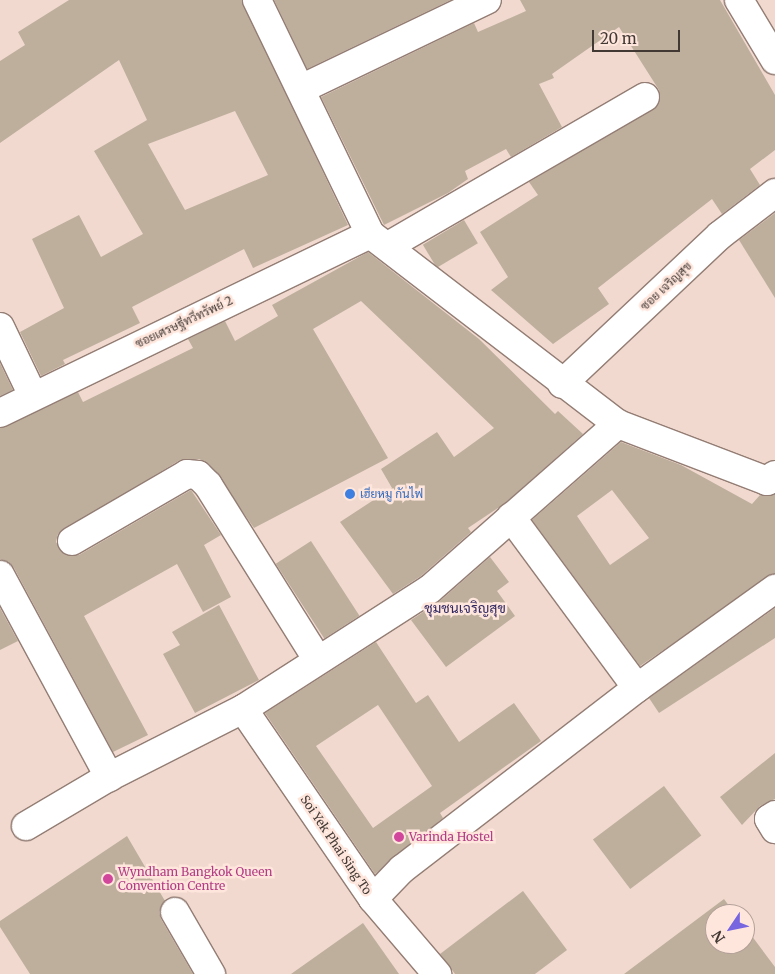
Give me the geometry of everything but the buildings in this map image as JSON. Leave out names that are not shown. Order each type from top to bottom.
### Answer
[{"type":"street","points":[[257,0],[379,240],[562,384],[618,424],[771,478]]},
{"type":"street","points":[[301,89],[487,0]]},
{"type":"street","points":[[740,0],[775,60]]},
{"type":"street","name":"ซอยเศรษฐีทวีทรัพย์ 2","points":[[0,413],[33,396],[379,240],[645,97]]},
{"type":"street","name":"ซอย เจริญสุข","points":[[562,384],[720,235],[775,193]]},
{"type":"street","points":[[0,327],[33,396]]},
{"type":"street","points":[[26,826],[108,777],[243,709],[317,659],[430,589],[618,424]]},
{"type":"street","points":[[72,541],[187,474],[198,475],[208,485],[317,659]]},
{"type":"street","points":[[511,517],[637,688]]},
{"type":"street","points":[[0,575],[108,777]]},
{"type":"street","points":[[373,899],[402,868],[637,688],[775,589]]},
{"type":"street","name":"Soi Yek Phai Sing To","points":[[243,709],[373,899],[437,974]]},
{"type":"street","points":[[775,815],[769,819],[775,829]]},
{"type":"street","points":[[175,912],[211,974]]},
{"type":"place","name":"เฮียหมู กันไฟ","points":[[350,494]]},
{"type":"place","name":"Varinda Hostel","points":[[399,837]]},
{"type":"place","name":"Wyndham Bangkok Queen Convention Centre","points":[[108,879]]},
{"type":"district","name":"ชุมชนเจริญสุข","points":[[465,608]]}]
